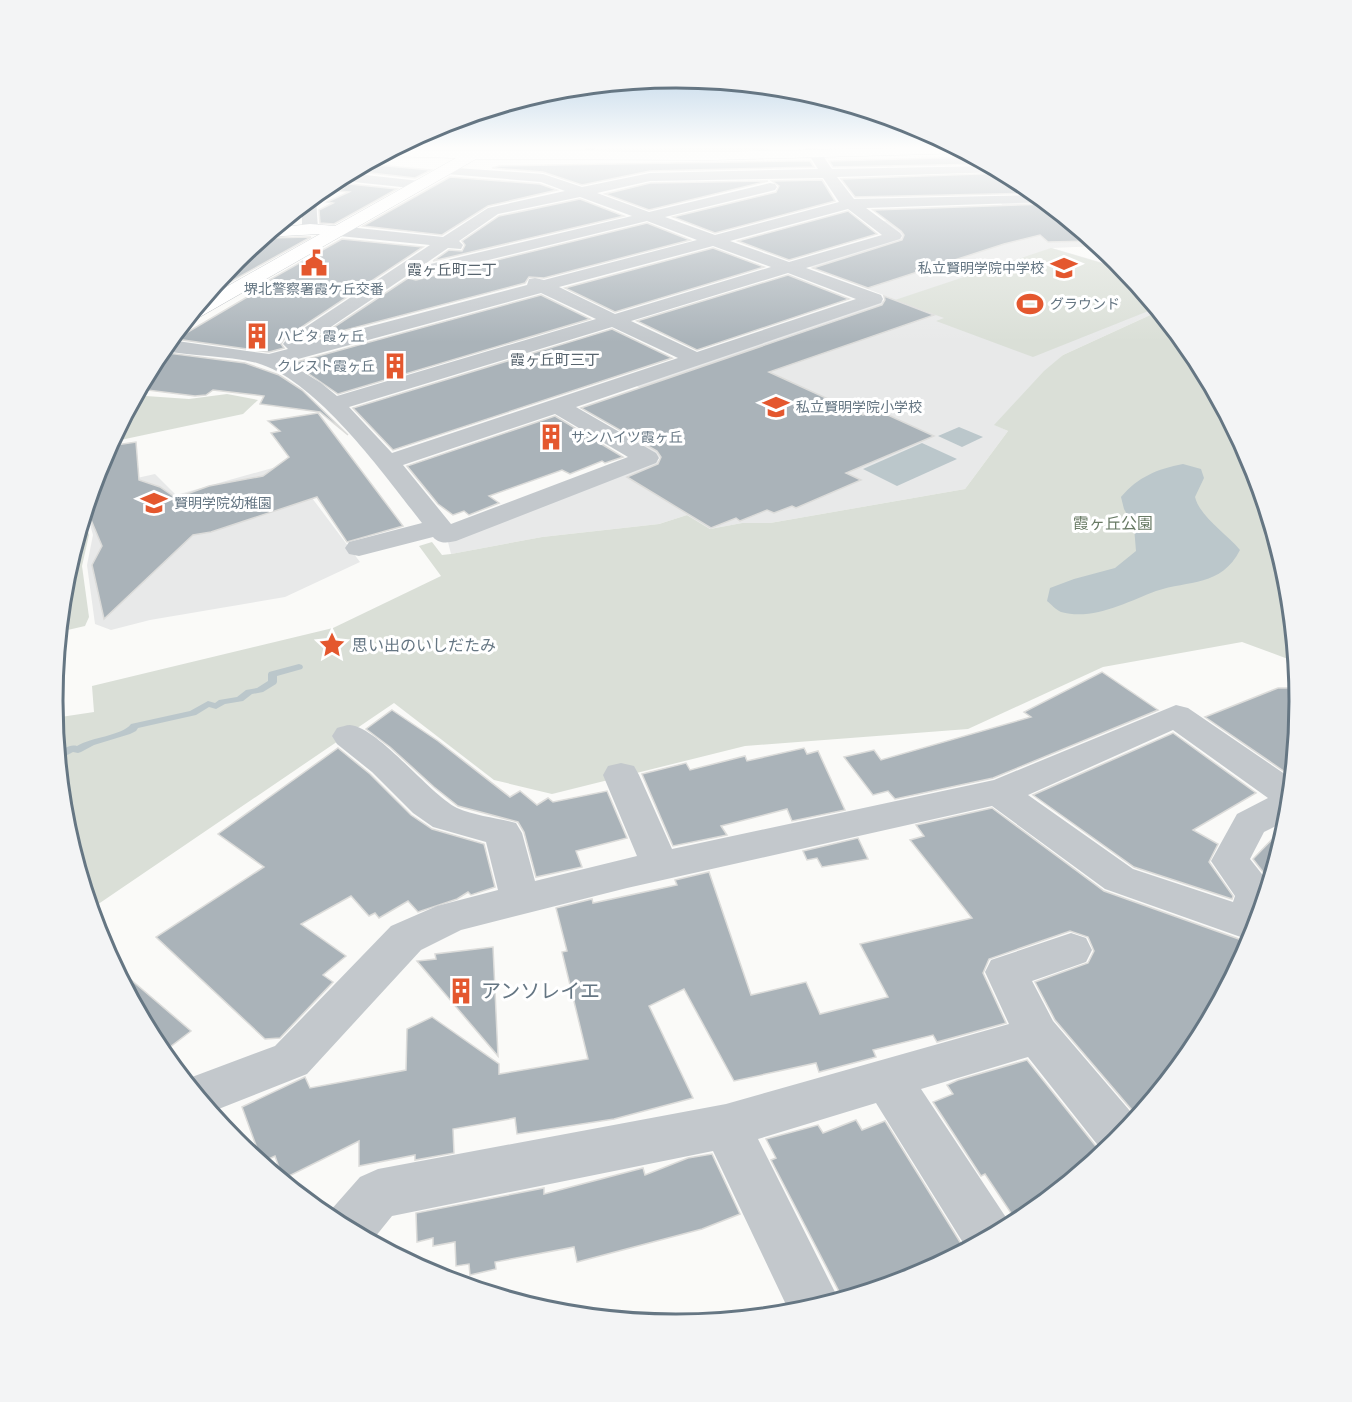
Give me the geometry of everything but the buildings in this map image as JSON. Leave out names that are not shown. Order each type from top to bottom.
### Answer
[{"type":"main road","points":[[210,303],[373,211]]},
{"type":"main road","points":[[283,231],[310,229],[339,231]]},
{"type":"street","points":[[309,211],[310,229]]},
{"type":"street","points":[[269,360],[493,211]]},
{"type":"street","points":[[386,463],[874,299],[634,211]]},
{"type":"street","points":[[393,278],[672,211]]},
{"type":"street","points":[[269,360],[822,211]]},
{"type":"street","points":[[335,404],[894,236],[859,211]]},
{"type":"street","points":[[339,231],[448,242],[502,267]]},
{"type":"street","points":[[522,277],[696,359]]},
{"type":"street","points":[[176,347],[277,363],[335,404],[446,535],[647,458],[557,405]]},
{"type":"street","points":[[359,548],[440,527]]},
{"type":"street","points":[[205,1093],[291,1060],[406,938],[451,917],[660,865],[786,840],[998,792],[1026,783],[1176,716],[1282,791]]},
{"type":"street","points":[[349,736],[384,764],[426,804],[446,818],[503,833],[520,898]]},
{"type":"street","points":[[621,775],[660,865]]},
{"type":"street","points":[[998,792],[1119,879],[1247,922]]},
{"type":"street","points":[[1254,902],[1255,894],[1230,861],[1250,823],[1279,808]]},
{"type":"street","points":[[1071,950],[1006,972],[1037,1035],[1114,1129]]},
{"type":"street","points":[[354,1222],[378,1194],[726,1126],[1037,1035]]},
{"type":"street","points":[[887,1079],[985,1230]]},
{"type":"street","points":[[726,1126],[811,1299]]},
{"type":"shaded area","points":[[1008,211],[1044,211],[1087,247],[1052,248],[1104,263],[1151,315],[1063,355],[995,425],[1008,431],[965,489],[770,523],[742,523],[710,529],[687,515],[659,524],[542,537],[451,554],[448,542],[662,459],[629,440],[689,416],[635,385],[891,298],[808,266],[903,237],[879,221],[1013,218]]},
{"type":"shaded area","points":[[959,427],[983,437],[962,447],[938,436]]},
{"type":"shaded area","points":[[922,443],[957,459],[897,486],[863,469]]},
{"type":"shaded area","points":[[1183,464],[1201,469],[1204,478],[1195,497],[1202,511],[1240,550],[1232,562],[1214,576],[1156,591],[1097,612],[1073,614],[1061,612],[1047,601],[1050,588],[1115,568],[1136,551],[1134,527],[1124,509],[1121,497],[1134,484],[1149,475]]},
{"type":"shaded area","points":[[276,467],[294,474],[360,562],[285,597],[150,620],[111,630],[95,624],[87,565],[93,535],[90,524],[103,486],[155,474],[176,495]]},
{"type":"green space","name":"グラウンド","points":[[1051,248],[1105,264],[1148,311],[1033,357],[936,321],[944,318],[895,300]]},
{"type":"green space","name":"霞ヶ丘公園","points":[[1151,315],[1186,360],[1226,430],[1256,504],[1277,581],[1288,659],[1242,642],[1103,667],[968,729],[745,746],[552,794],[494,780],[394,703],[98,904],[84,860],[75,821],[64,741],[63,717],[94,712],[92,686],[333,628],[441,576],[419,546],[432,542],[442,555],[542,537],[659,524],[687,515],[710,529],[742,523],[770,523],[965,489],[1008,431],[994,425],[1044,371],[1063,355]]},
{"type":"green space","points":[[227,394],[258,400],[243,414],[122,440],[146,396],[189,399]]},
{"type":"green space","points":[[88,531],[89,535],[82,566],[89,617],[85,626],[67,630],[75,581]]},
{"type":"waterway","points":[[65,752],[72,748],[78,750],[91,743],[126,732],[134,726],[193,713],[208,704],[216,706],[222,702],[240,699],[249,692],[260,690],[273,682],[272,674],[299,667]]},
{"type":"place","name":"堺北警察署霞ケ丘交番","points":[[314,263]]},
{"type":"place","name":"私立賢明学院中学校","points":[[1064,268]]},
{"type":"place","name":"グラウンド","points":[[1030,304]]},
{"type":"place","name":"ハビタ 霞ヶ丘","points":[[257,336]]},
{"type":"place","name":"クレスト霞ヶ丘","points":[[395,366]]},
{"type":"place","name":"私立賢明学院小学校","points":[[776,407]]},
{"type":"place","name":"サンハイツ霞ヶ丘","points":[[551,437]]},
{"type":"place","name":"賢明学院幼稚園","points":[[154,503]]},
{"type":"place","name":"思い出のいしだたみ","points":[[332,645]]},
{"type":"place","name":"アンソレイエ","points":[[461,991]]},
{"type":"district","name":"霞ヶ丘町二丁","points":[[452,270]]},
{"type":"district","name":"霞ヶ丘町三丁","points":[[555,360]]}]
